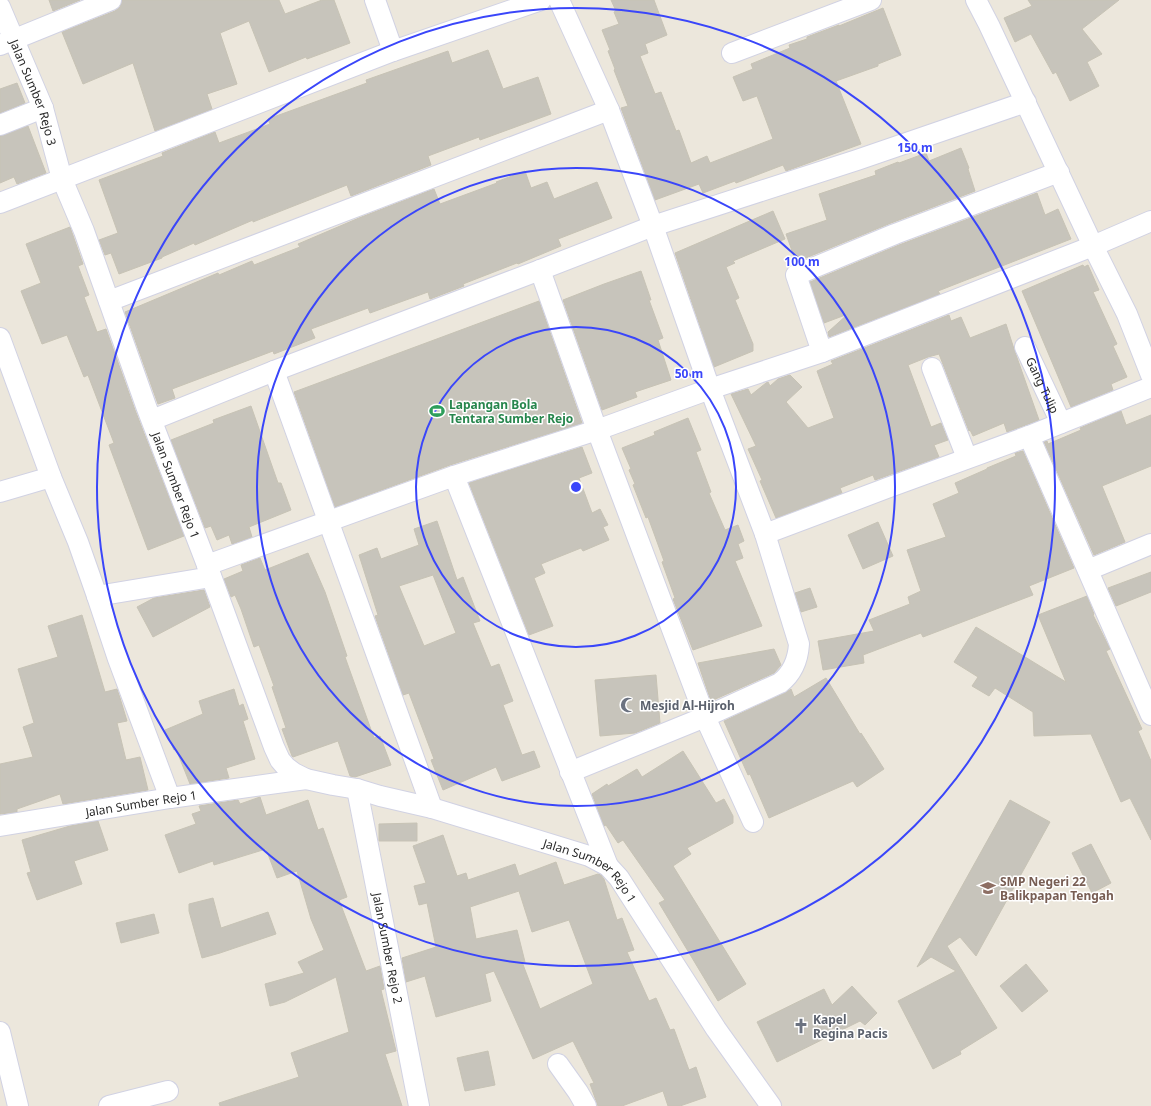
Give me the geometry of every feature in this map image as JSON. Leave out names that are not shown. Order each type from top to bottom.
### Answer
[{"type":"street","points":[[7,42],[111,0]]},
{"type":"street","points":[[375,0],[393,50]]},
{"type":"street","points":[[0,203],[393,50],[541,0]]},
{"type":"street","points":[[559,0],[609,110],[653,226],[710,389],[765,534],[799,644],[796,663],[787,678],[780,683],[705,717],[570,772]]},
{"type":"street","points":[[732,53],[871,0]]},
{"type":"street","points":[[976,0],[1127,314],[1151,375]]},
{"type":"street","name":"Jalan Sumber Rejo 3","points":[[0,7],[7,42],[43,108],[62,179]]},
{"type":"street","points":[[152,420],[274,371],[653,226],[857,160],[1026,102]]},
{"type":"street","points":[[0,125],[43,108]]},
{"type":"street","points":[[109,301],[609,110]]},
{"type":"street","points":[[822,352],[796,277],[797,274],[895,234],[1059,172]]},
{"type":"street","name":"Jalan Sumber Rejo 1","points":[[62,179],[84,231],[152,420],[280,760],[294,773],[306,779],[333,786],[357,789],[432,808],[589,856],[608,866],[618,878],[716,1029],[771,1106]]},
{"type":"street","points":[[98,596],[209,571],[328,521],[454,476],[596,430],[710,389],[822,352],[1093,246],[1151,221]]},
{"type":"street","points":[[540,270],[596,430],[705,717],[753,822]]},
{"type":"street","points":[[0,338],[51,477],[78,542],[98,596],[118,659],[170,798]]},
{"type":"street","name":"Gang Tulip","points":[[1025,347],[1061,423]]},
{"type":"street","points":[[932,368],[967,458]]},
{"type":"street","points":[[274,371],[432,808]]},
{"type":"street","points":[[765,534],[1029,436],[1151,387]]},
{"type":"street","points":[[1029,436],[1151,715]]},
{"type":"street","points":[[454,476],[608,866]]},
{"type":"street","points":[[0,492],[51,477]]},
{"type":"street","points":[[1088,570],[1151,544]]},
{"type":"street","name":"Jalan Sumber Rejo 1","points":[[0,826],[170,798],[306,779]]},
{"type":"street","name":"Jalan Sumber Rejo 2","points":[[357,789],[419,1106]]},
{"type":"street","points":[[0,1032],[18,1106]]},
{"type":"street","points":[[558,1064],[586,1106]]},
{"type":"street","points":[[108,1106],[168,1091]]},
{"type":"building","points":[[49,0],[80,0],[53,11]]},
{"type":"building","points":[[122,0],[279,0],[285,14],[322,0],[334,0],[350,43],[307,59],[306,57],[269,72],[249,21],[220,33],[237,84],[207,94],[212,109],[155,131],[133,63],[83,84],[62,32],[115,11],[120,7]]},
{"type":"building","points":[[611,0],[654,0],[667,35],[645,44],[648,53],[640,56],[655,94],[661,92],[676,131],[679,130],[691,163],[707,156],[710,163],[773,139],[757,96],[743,101],[733,77],[753,69],[751,64],[790,48],[789,45],[807,39],[807,37],[883,8],[901,55],[878,64],[878,66],[836,81],[861,144],[786,171],[783,165],[736,183],[735,181],[703,193],[699,184],[655,200],[621,108],[628,106],[614,70],[615,69],[608,51],[610,50],[602,30],[619,24],[614,12],[616,11]]},
{"type":"building","points":[[1028,0],[1119,0],[1082,29],[1102,54],[1087,62],[1099,86],[1070,101],[1056,72],[1053,74],[1031,34],[1015,42],[1004,18],[1032,6]]},
{"type":"building","points":[[488,50],[503,89],[538,77],[551,114],[480,140],[479,137],[428,156],[431,165],[351,196],[347,185],[253,222],[253,220],[195,245],[194,243],[162,258],[119,274],[111,253],[105,255],[99,240],[118,233],[99,180],[163,156],[162,153],[215,132],[219,143],[270,124],[268,119],[367,83],[366,80],[448,51],[452,63]]},
{"type":"building","points":[[17,83],[25,103],[0,113],[0,89]]},
{"type":"building","points":[[28,126],[46,173],[17,184],[14,177],[0,183],[0,136]]},
{"type":"building","points":[[961,148],[969,168],[968,169],[975,191],[891,223],[796,262],[786,234],[827,220],[819,194],[876,175],[875,171],[898,162],[899,163],[926,153],[929,161]]},
{"type":"building","points":[[525,171],[531,188],[547,182],[554,199],[597,182],[612,218],[558,239],[561,246],[518,264],[517,263],[463,284],[464,286],[430,299],[428,292],[370,313],[368,308],[311,329],[315,338],[274,354],[273,351],[172,389],[175,398],[158,404],[125,312],[218,273],[219,275],[252,261],[254,265],[300,247],[298,244],[359,218],[434,189],[440,204]]},
{"type":"building","points":[[1037,193],[1045,215],[1058,209],[1071,239],[938,291],[940,294],[829,337],[828,332],[848,314],[824,323],[810,282],[899,245]]},
{"type":"building","points":[[773,211],[785,239],[733,261],[735,263],[726,267],[739,298],[735,300],[753,344],[753,351],[714,367],[675,253]]},
{"type":"building","points":[[70,227],[83,264],[78,266],[89,295],[84,297],[97,332],[106,329],[135,410],[184,536],[148,550],[109,445],[114,443],[88,375],[84,377],[67,335],[42,344],[21,291],[41,283],[26,244]]},
{"type":"building","points":[[1083,265],[1084,267],[1088,265],[1099,290],[1093,292],[1117,344],[1113,346],[1127,377],[1111,384],[1113,390],[1071,407],[1022,291]]},
{"type":"building","points":[[641,271],[651,300],[649,300],[663,338],[658,340],[671,380],[635,392],[637,397],[602,410],[563,300]]},
{"type":"building","name":"Lapangan Bola Tentara Sumber Rejo","points":[[539,301],[582,423],[450,465],[335,507],[294,392]]},
{"type":"building","points":[[949,315],[951,321],[961,317],[970,338],[1006,324],[1039,420],[1007,432],[1004,423],[973,436],[970,430],[969,431],[939,354],[928,357],[908,365],[931,427],[941,423],[948,440],[934,445],[939,457],[875,480],[873,475],[840,488],[842,493],[776,518],[760,481],[762,480],[748,449],[756,446],[731,394],[748,389],[751,395],[766,383],[768,382],[770,386],[778,379],[790,375],[802,387],[786,402],[808,428],[834,418],[817,371],[833,364],[831,361]]},
{"type":"building","points":[[251,406],[278,483],[281,483],[291,510],[249,527],[252,537],[232,544],[229,535],[217,540],[211,526],[205,528],[171,440],[214,423],[213,420]]},
{"type":"building","points":[[1121,411],[1126,425],[1151,415],[1151,466],[1102,486],[1125,542],[1094,555],[1044,442],[1047,441],[1048,444],[1081,430],[1080,428]]},
{"type":"building","points":[[688,418],[701,450],[696,452],[711,492],[709,493],[725,530],[738,525],[744,541],[738,544],[743,558],[735,561],[762,626],[693,650],[673,599],[675,598],[662,562],[664,561],[648,517],[646,518],[633,485],[635,484],[629,470],[631,469],[622,448],[655,435],[654,432]]},
{"type":"building","points":[[582,447],[592,473],[579,478],[592,513],[600,509],[608,525],[603,527],[609,540],[583,551],[581,548],[541,564],[545,573],[534,578],[553,626],[529,635],[469,483]]},
{"type":"building","points":[[1023,451],[1074,568],[1029,586],[1033,595],[923,637],[921,633],[863,655],[864,663],[823,670],[818,641],[874,631],[869,620],[910,604],[908,597],[921,591],[907,550],[946,537],[933,504],[959,493],[955,483],[1016,456],[1015,453]]},
{"type":"building","points":[[437,521],[457,580],[463,577],[480,621],[473,623],[491,667],[499,664],[513,701],[503,705],[522,755],[534,751],[540,767],[502,781],[496,767],[443,790],[431,760],[434,759],[409,693],[403,695],[375,616],[378,615],[359,555],[377,548],[381,559],[419,545],[414,529]],"holes":[[[433,575],[456,633],[424,646],[399,586]]]},
{"type":"building","points":[[878,522],[893,556],[863,569],[848,535]]},
{"type":"building","points":[[308,553],[325,592],[347,656],[345,657],[374,738],[380,736],[391,765],[355,777],[350,776],[338,741],[293,757],[292,756],[282,729],[286,728],[272,687],[274,686],[259,645],[254,647],[235,595],[231,597],[224,579],[243,571],[241,565],[260,558],[265,570]]},
{"type":"building","points":[[1151,572],[1151,592],[1116,606],[1108,588]]},
{"type":"building","points":[[810,588],[817,607],[801,612],[795,593]]},
{"type":"building","points":[[204,590],[210,607],[153,637],[137,607],[154,598]]},
{"type":"building","points":[[1087,596],[1094,614],[1093,615],[1110,649],[1106,651],[1142,729],[1138,731],[1151,761],[1151,840],[1130,798],[1121,802],[1091,734],[1034,736],[1033,712],[995,688],[989,696],[972,686],[978,677],[954,662],[976,627],[1066,682],[1038,615]]},
{"type":"building","points":[[82,615],[105,692],[117,689],[127,721],[117,723],[126,760],[140,757],[148,790],[63,804],[60,794],[17,809],[17,812],[0,814],[0,764],[33,757],[23,727],[34,723],[18,669],[58,657],[48,626]]},
{"type":"building","points":[[774,649],[781,665],[774,673],[711,701],[698,663]]},
{"type":"building","name":"Mesjid Al-Hijroh","points":[[656,675],[660,723],[635,733],[600,736],[595,680]]},
{"type":"building","points":[[826,678],[860,734],[861,733],[884,769],[857,787],[853,781],[769,818],[750,774],[748,775],[724,721],[791,689],[794,697]]},
{"type":"building","points":[[234,689],[239,706],[243,704],[248,719],[243,721],[255,759],[226,768],[229,778],[190,784],[176,749],[174,750],[165,730],[203,714],[199,701]]},
{"type":"building","points":[[683,751],[716,803],[724,799],[733,816],[733,823],[687,848],[691,854],[673,866],[746,984],[718,1001],[659,903],[665,900],[623,840],[618,843],[606,825],[604,826],[592,794],[607,784],[608,786],[637,769],[642,777]]},
{"type":"building","points":[[260,797],[266,815],[308,800],[318,830],[323,828],[347,897],[339,900],[366,971],[380,966],[384,989],[381,990],[396,1051],[385,1054],[402,1106],[220,1106],[219,1103],[299,1077],[291,1053],[349,1032],[336,977],[285,1002],[270,1006],[265,984],[304,973],[298,962],[324,950],[311,919],[297,871],[277,878],[266,849],[214,865],[213,861],[179,873],[165,835],[196,824],[192,814],[201,811],[199,806],[238,800],[240,804]]},
{"type":"building","points":[[1010,800],[1050,822],[976,956],[960,937],[947,946],[997,1028],[960,1051],[961,1054],[933,1069],[898,1001],[956,971],[931,957],[917,967]]},
{"type":"building","points":[[98,821],[108,850],[74,861],[82,884],[37,900],[27,873],[31,872],[22,840],[70,826]]},
{"type":"building","points":[[417,823],[417,841],[379,841],[379,824]]},
{"type":"building","points":[[443,835],[457,876],[466,873],[468,880],[515,864],[519,876],[556,862],[564,885],[598,874],[601,875],[604,879],[617,920],[622,918],[634,950],[627,952],[649,1001],[656,998],[670,1030],[674,1029],[689,1070],[696,1067],[706,1097],[680,1106],[668,1106],[663,1091],[622,1106],[598,1106],[590,1084],[594,1083],[573,1041],[533,1059],[494,971],[485,974],[491,1001],[436,1017],[425,976],[406,982],[402,958],[436,947],[427,903],[419,905],[414,886],[426,883],[413,846]],"holes":[[[519,891],[532,932],[569,920],[593,984],[540,1009],[522,962],[525,962],[517,930],[476,939],[470,907]]]},
{"type":"building","points":[[1091,844],[1111,883],[1092,893],[1072,853]]},
{"type":"building","points":[[213,898],[221,928],[268,912],[276,934],[202,958],[189,911],[189,904]]},
{"type":"building","points":[[154,914],[159,933],[121,943],[116,923]]},
{"type":"building","points":[[1026,964],[1048,991],[1022,1012],[1000,986]]},
{"type":"building","name":"Kapel Regina Pacis","points":[[852,986],[877,1013],[865,1025],[860,1021],[777,1062],[757,1022],[824,989],[832,1005]]},
{"type":"building","points":[[488,1051],[495,1085],[465,1091],[457,1058]]},
{"type":"place","name":"Lapangan Bola Tentara Sumber Rejo","points":[[437,411]]},
{"type":"place","name":"Mesjid Al-Hijroh","points":[[628,705]]},
{"type":"place","name":"SMP Negeri 22 Balikpapan Tengah","points":[[988,888]]},
{"type":"place","name":"Kapel Regina Pacis","points":[[801,1026]]}]
